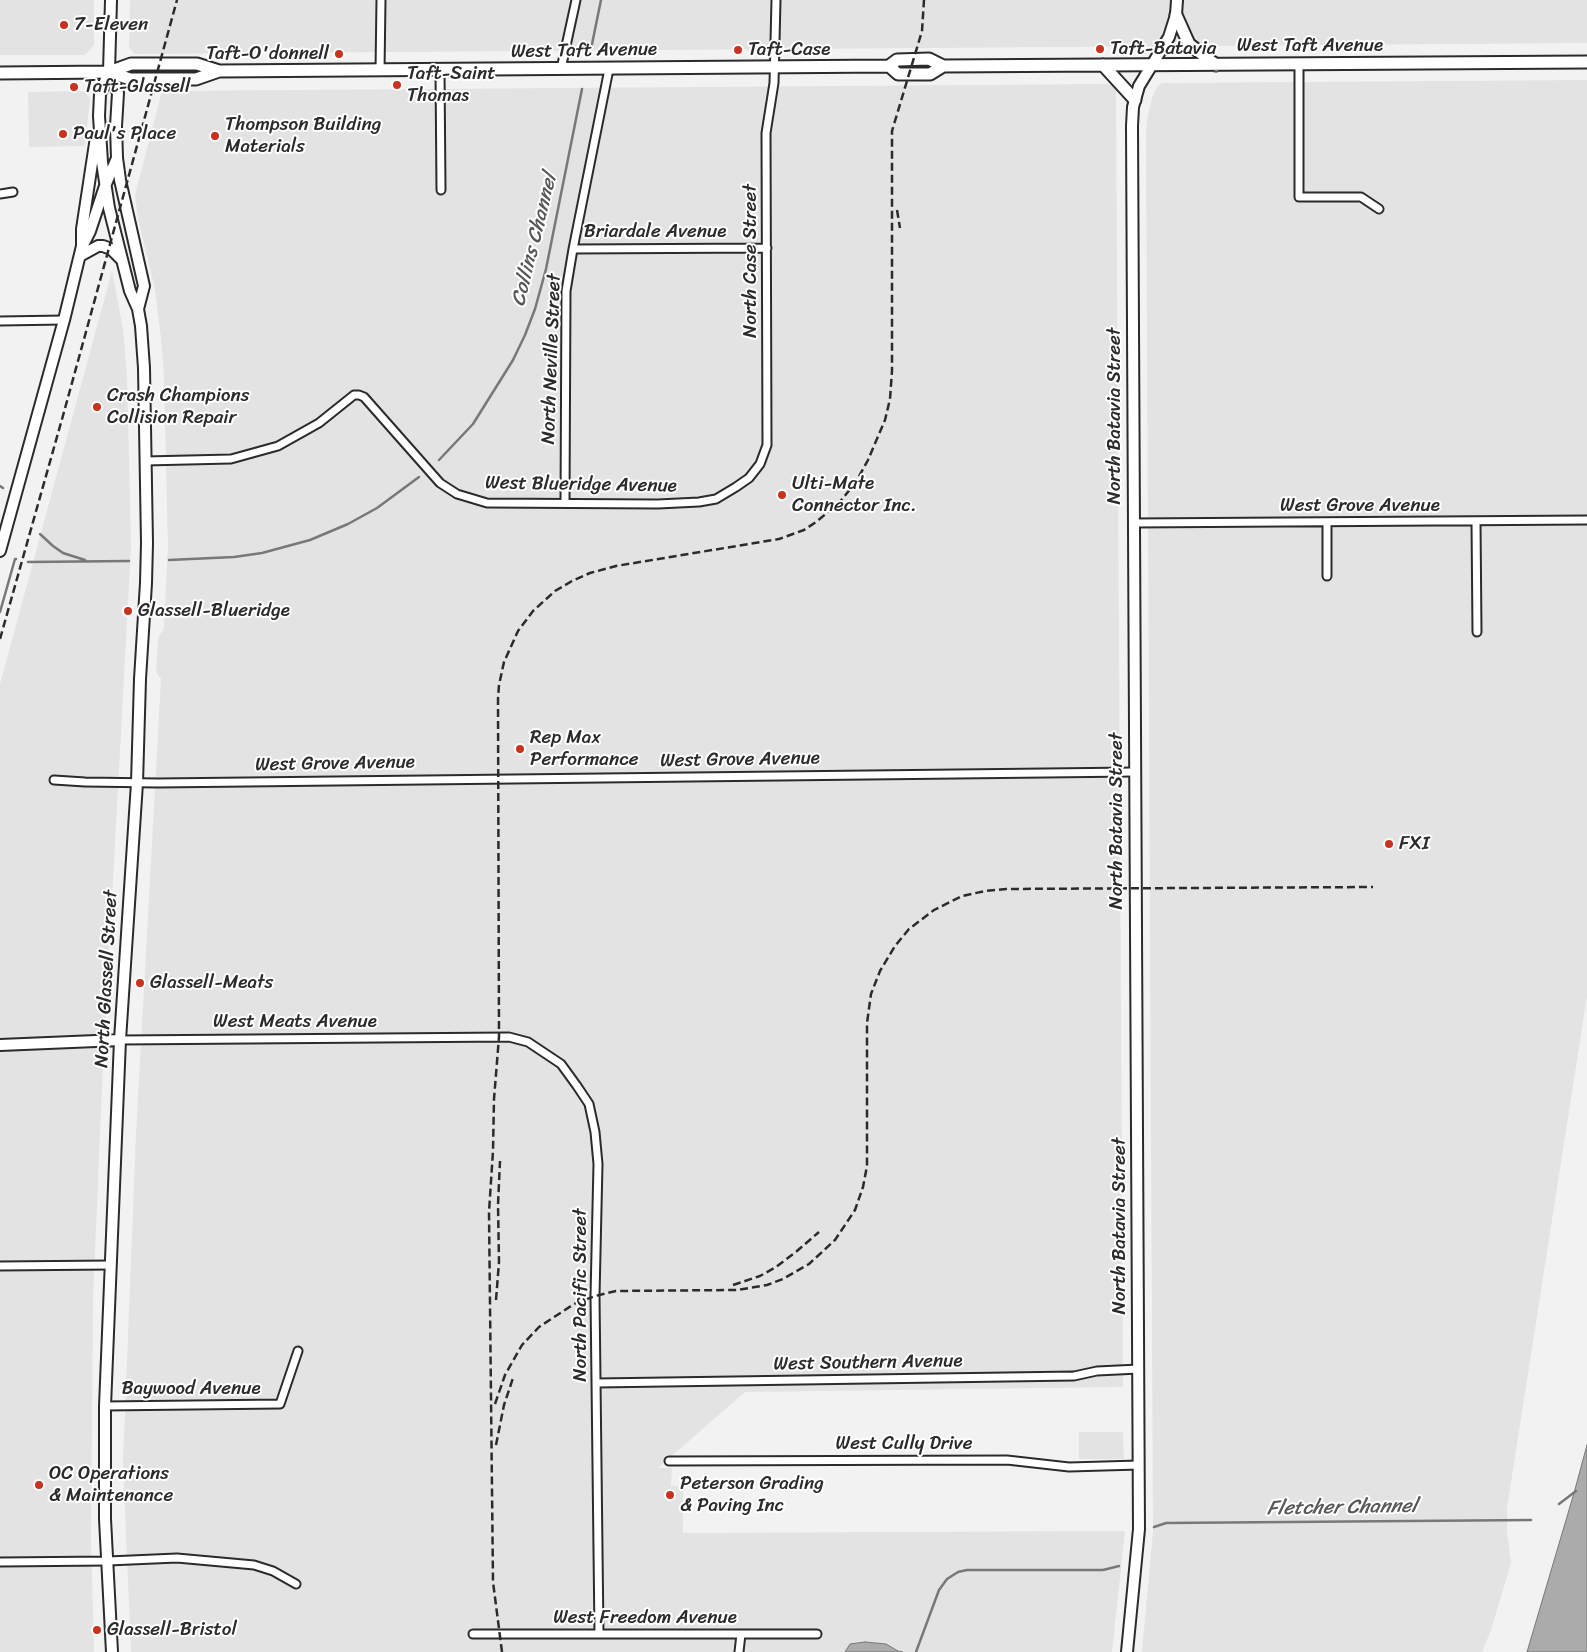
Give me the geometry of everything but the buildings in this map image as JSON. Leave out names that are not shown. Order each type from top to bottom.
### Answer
[{"type":"main road","name":"North Glassell Street","points":[[112,0],[109,72],[100,94],[99,116],[105,186],[109,208],[130,291],[138,309],[144,368],[146,461],[146,575],[141,652],[137,783],[120,1040],[105,1406],[105,1519],[112,1652]]},
{"type":"main road","name":"North Batavia Street","points":[[1127,1652],[1138,1538],[1139,1369],[1134,772],[1132,114],[1139,86],[1169,37],[1176,16],[1177,0]]},
{"type":"main road","points":[[1176,16],[1189,44],[1216,64]]},
{"type":"main road","name":"West Taft Avenue","points":[[0,73],[109,72],[131,64],[197,64],[218,71],[889,66],[898,74],[930,74],[943,66],[1587,62]]},
{"type":"main road","points":[[1104,65],[1135,100]]},
{"type":"main road","name":"North Glassell Street","points":[[109,72],[118,93],[117,158],[123,197],[144,286],[138,309]]},
{"type":"main road","points":[[81,251],[82,229],[99,116]]},
{"type":"main road","points":[[0,551],[3,532],[64,320],[81,251],[117,158]]},
{"type":"main road","points":[[81,251],[103,246],[111,249],[122,260]]},
{"type":"main road","points":[[0,1044],[120,1040]]},
{"type":"street","points":[[380,71],[381,0]]},
{"type":"street","points":[[562,69],[576,0]]},
{"type":"street","name":"North Case Street","points":[[716,499],[748,478],[760,464],[767,445],[766,133],[773,100],[776,67],[776,0]]},
{"type":"street","points":[[1299,64],[1299,197],[1361,197],[1379,209]]},
{"type":"street","name":"North Neville Street","points":[[565,503],[566,291],[609,68]]},
{"type":"street","points":[[440,70],[441,190]]},
{"type":"street","points":[[0,194],[13,192]]},
{"type":"street","name":"Briardale Avenue","points":[[573,249],[767,248]]},
{"type":"street","points":[[0,321],[64,320]]},
{"type":"street","name":"West Blueridge Avenue","points":[[146,461],[231,459],[278,446],[319,423],[354,395],[359,395],[364,397],[440,483],[457,494],[487,503],[658,504],[699,502],[716,499]]},
{"type":"street","name":"West Grove Avenue","points":[[1133,523],[1587,520]]},
{"type":"street","points":[[1476,521],[1476,632]]},
{"type":"street","points":[[1327,522],[1327,576]]},
{"type":"street","name":"West Grove Avenue","points":[[54,780],[137,783],[1134,772]]},
{"type":"street","name":"West Meats Avenue","points":[[120,1040],[470,1037]]},
{"type":"street","name":"North Pacific Street","points":[[470,1037],[508,1037],[528,1042],[561,1064],[588,1104],[596,1132],[598,1164],[595,1296],[599,1634]]},
{"type":"street","points":[[0,1266],[111,1265]]},
{"type":"street","name":"Baywood Avenue","points":[[105,1406],[280,1404],[298,1351]]},
{"type":"street","name":"West Southern Avenue","points":[[597,1383],[1074,1376],[1097,1370],[1139,1369]]},
{"type":"street","name":"West Cully Drive","points":[[668,1462],[1007,1460],[1069,1467],[1138,1465]]},
{"type":"street","points":[[0,1562],[177,1558],[254,1565],[273,1571],[296,1584]]},
{"type":"street","name":"West Freedom Avenue","points":[[473,1634],[817,1634]]},
{"type":"street","points":[[739,1652],[741,1634]]},
{"type":"shaded area","points":[[0,0],[94,0],[94,45],[85,55],[0,55]]},
{"type":"shaded area","points":[[130,0],[1587,0],[1587,43],[135,54],[129,48]]},
{"type":"shaded area","points":[[1587,80],[1587,996],[1507,1508],[1507,1532],[1511,1563],[1491,1630],[1482,1652],[1142,1652],[1153,1531],[1146,133],[1153,95],[1162,83]]},
{"type":"shaded area","points":[[1107,84],[1113,86],[1116,90],[1123,1387],[745,1392],[658,1468],[672,1468],[671,1486],[683,1486],[683,1533],[1125,1531],[1112,1652],[131,1652],[123,1462],[136,1134],[161,679],[156,672],[158,639],[164,628],[168,547],[164,375],[161,338],[155,289],[138,219],[135,195],[162,91]]},
{"type":"shaded area","points":[[84,91],[90,98],[85,146],[29,147],[28,92]]},
{"type":"shaded area","points":[[112,271],[123,329],[127,375],[131,547],[103,1064],[93,1298],[91,1541],[94,1652],[0,1652],[0,684]]},
{"type":"shaded area","points":[[1079,1432],[1123,1432],[1124,1459],[1079,1459]]},
{"type":"shaded area","points":[[1587,1445],[1587,1652],[1527,1652],[1574,1493]]},
{"type":"shaded area","points":[[865,1642],[886,1644],[903,1652],[845,1652],[850,1644]]},
{"type":"waterway","name":"Collins Channel","points":[[591,49],[601,0]]},
{"type":"waterway","name":"Collins Channel","points":[[439,460],[473,424],[513,360],[525,335],[535,309],[546,269],[582,89]]},
{"type":"waterway","name":"Collins Channel","points":[[169,560],[234,557],[262,553],[310,540],[348,524],[377,508],[419,477]]},
{"type":"waterway","points":[[40,534],[63,553],[85,560]]},
{"type":"waterway","name":"Collins Channel","points":[[0,612],[16,559]]},
{"type":"waterway","name":"Collins Channel","points":[[28,562],[129,561]]},
{"type":"waterway","points":[[1559,1504],[1576,1491]]},
{"type":"waterway","name":"Fletcher Channel","points":[[1154,1527],[1166,1523],[1531,1520]]},
{"type":"waterway","name":"Fletcher Channel","points":[[916,1652],[939,1590],[947,1579],[958,1572],[967,1570],[1103,1570],[1119,1566]]},
{"type":"railway","points":[[0,639],[177,0]]},
{"type":"railway","points":[[502,1652],[493,1582],[489,1212],[499,1037],[498,699],[504,662],[518,631],[533,611],[555,591],[572,581],[590,573],[616,566],[779,539],[804,530],[816,522],[839,503],[856,482],[868,460],[885,420],[890,399],[892,371],[892,131],[922,31],[924,0]]},
{"type":"railway","points":[[897,210],[900,228]]},
{"type":"railway","points":[[495,1404],[505,1375],[522,1345],[539,1327],[574,1304],[616,1291],[737,1290],[767,1285],[783,1279],[809,1264],[835,1240],[855,1210],[863,1187],[867,1166],[867,1023],[871,994],[880,971],[895,946],[909,929],[934,910],[962,896],[1006,889],[1373,887]]},
{"type":"railway","points":[[496,1300],[499,1262],[498,1205],[500,1161]]},
{"type":"railway","points":[[733,1285],[760,1276],[776,1267],[819,1232]]},
{"type":"railway","points":[[496,1445],[504,1405],[513,1378]]},
{"type":"place","name":"7-Eleven","points":[[64,25]]},
{"type":"place","name":"Taft-Batavia","points":[[1100,49]]},
{"type":"place","name":"Taft-Case","points":[[738,50]]},
{"type":"place","name":"Taft-O'donnell","points":[[339,54]]},
{"type":"place","name":"Taft-Saint Thomas","points":[[397,85]]},
{"type":"place","name":"Taft-Glassell","points":[[74,87]]},
{"type":"place","name":"Paul's Place","points":[[63,134]]},
{"type":"place","name":"Thompson Building Materials","points":[[215,136]]},
{"type":"place","name":"Crash Champions Collision Repair","points":[[97,407]]},
{"type":"place","name":"Ulti-Mate Connector Inc.","points":[[782,495]]},
{"type":"place","name":"Glassell-Blueridge","points":[[128,611]]},
{"type":"place","name":"Rep Max Performance","points":[[520,749]]},
{"type":"place","name":"FXI","points":[[1389,844]]},
{"type":"place","name":"Glassell-Meats","points":[[140,983]]},
{"type":"place","name":"OC Operations & Maintenance","points":[[39,1485]]},
{"type":"place","name":"Peterson Grading & Paving Inc","points":[[670,1495]]},
{"type":"place","name":"Glassell-Bristol","points":[[97,1630]]}]
